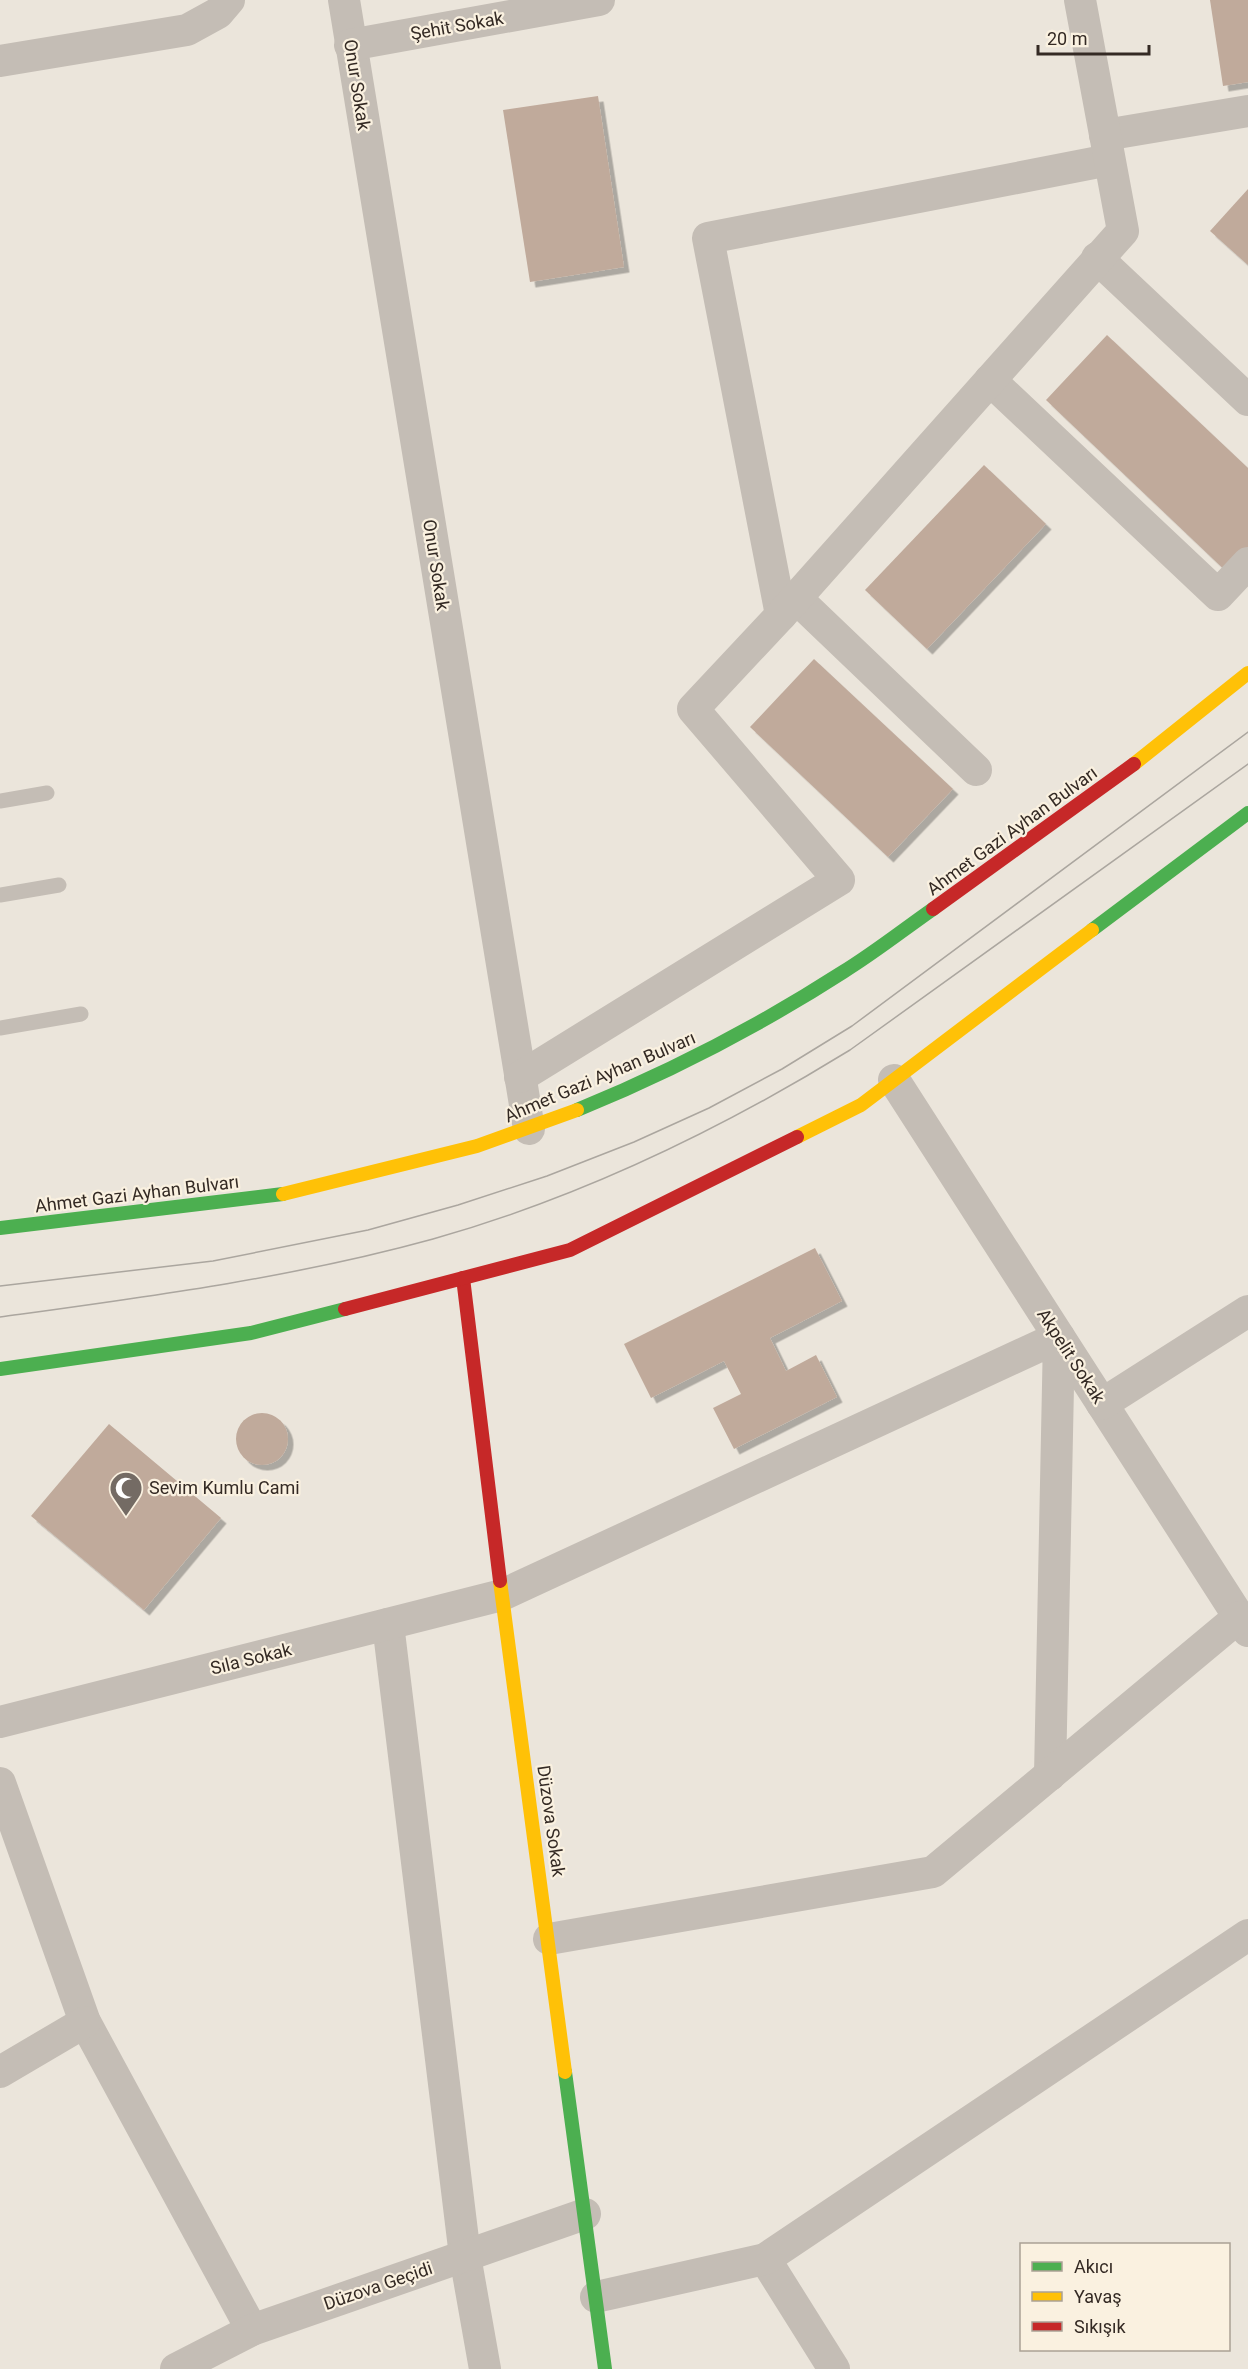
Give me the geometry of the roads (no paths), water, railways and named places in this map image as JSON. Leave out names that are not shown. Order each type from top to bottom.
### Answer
[{"type":"main road","name":"Ahmet Gazi Ayhan Bulvarı","points":[[0,1228],[274,1196],[395,1168],[529,1129],[636,1086],[712,1049],[834,978],[1108,784],[1248,673]]},
{"type":"main road","points":[[0,1369],[251,1333],[570,1250],[861,1105],[1248,813]]},
{"type":"main road","name":"Düzova Sokak","points":[[463,1278],[502,1595],[605,2369]]},
{"type":"street","points":[[0,61],[187,30],[218,13],[229,0]]},
{"type":"street","name":"Onur Sokak","points":[[344,0],[529,1129]]},
{"type":"street","name":"Şehit Sokak","points":[[350,45],[599,0]]},
{"type":"street","points":[[520,1077],[839,880],[693,709],[788,607],[1123,231],[1080,0]]},
{"type":"street","points":[[976,770],[788,607],[708,238],[1107,147],[1248,111]]},
{"type":"street","points":[[1097,258],[1248,400]]},
{"type":"street","points":[[990,380],[1218,595],[1248,563]]},
{"type":"street","name":"Akpelit Sokak","points":[[894,1080],[1244,1624]]},
{"type":"street","points":[[1102,1404],[1248,1311]]},
{"type":"street","points":[[1050,1775],[1059,1337]]},
{"type":"street","name":"Sıla Sokak","points":[[0,1722],[502,1595],[1059,1337]]},
{"type":"street","points":[[388,1624],[465,2256],[485,2369]]},
{"type":"street","points":[[549,1939],[933,1872],[1050,1775],[1244,1624]]},
{"type":"street","points":[[0,1783],[85,2022],[252,2330]]},
{"type":"street","points":[[596,2297],[765,2259],[1248,1935]]},
{"type":"street","points":[[0,2072],[85,2022]]},
{"type":"street","name":"Düzova Geçidi","points":[[176,2369],[252,2330],[585,2214]]},
{"type":"street","points":[[765,2259],[834,2369]]},
{"type":"lane","points":[[0,801],[47,793]]},
{"type":"lane","points":[[0,895],[59,885]]},
{"type":"lane","points":[[0,1028],[81,1014]]},
{"type":"tram line","points":[[0,1286],[213,1261],[368,1230],[458,1205],[547,1176],[634,1142],[709,1108],[782,1069],[852,1026],[1248,732]]},
{"type":"tram line","points":[[0,1317],[273,1276],[380,1253],[433,1239],[543,1203],[649,1159],[751,1107],[850,1050],[1248,764]]},
{"type":"place","name":"Sevim Kumlu Cami","points":[[126,1517]]}]
